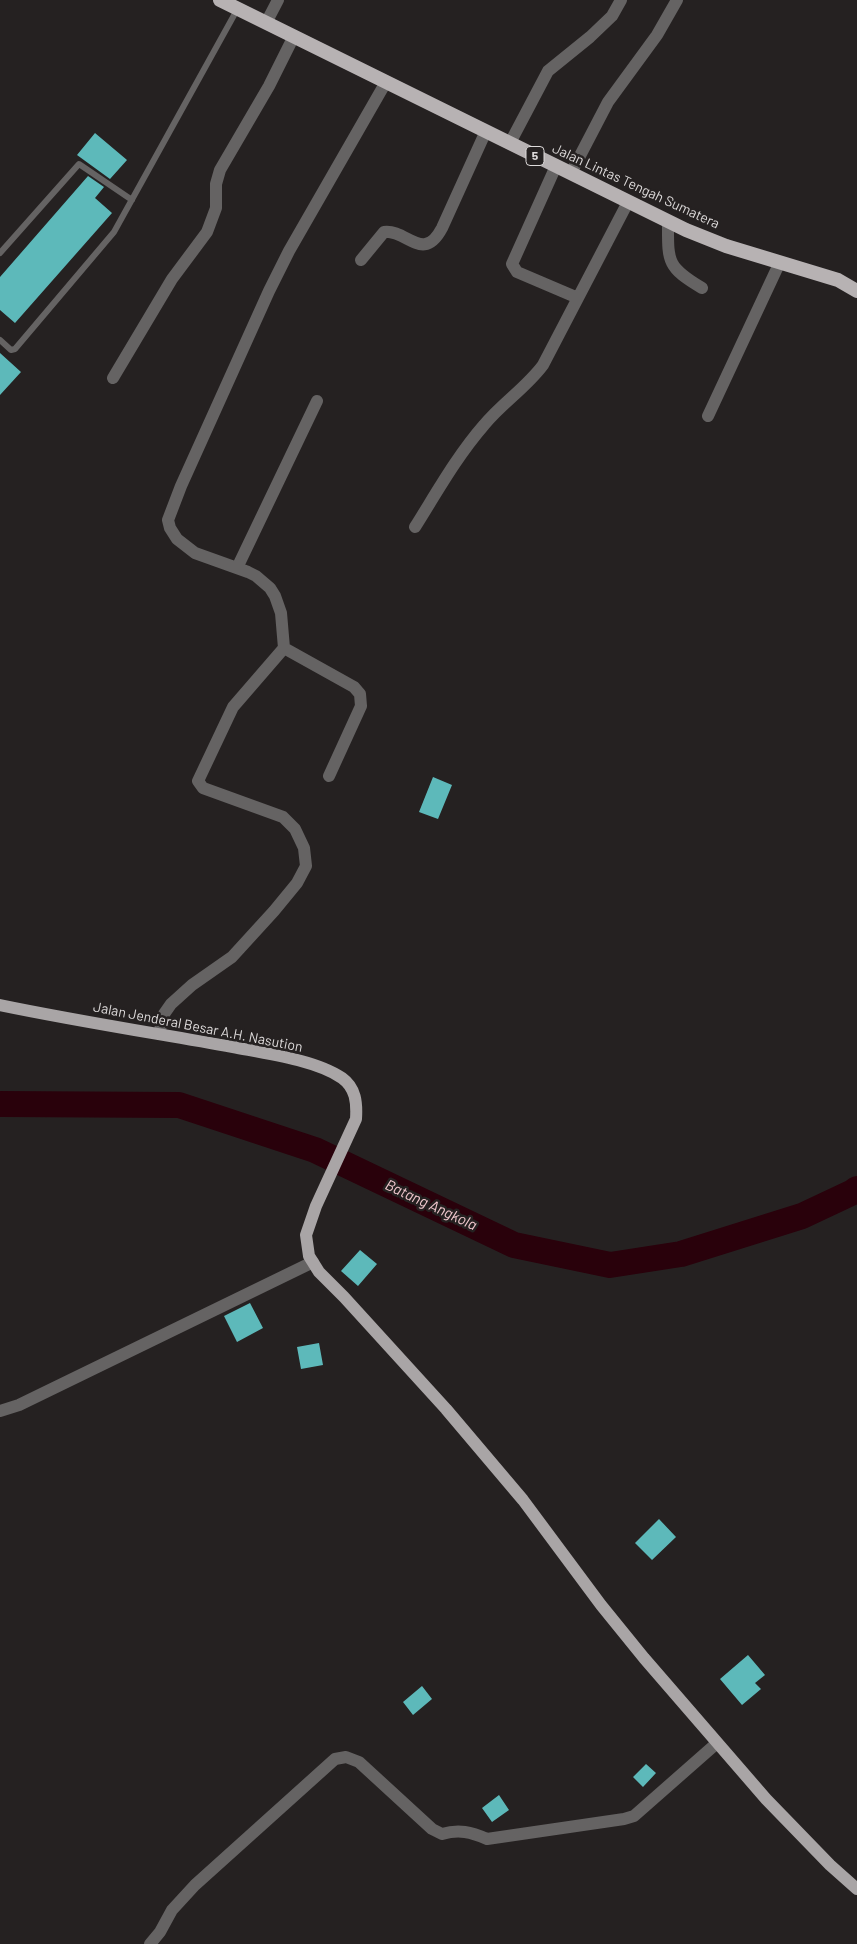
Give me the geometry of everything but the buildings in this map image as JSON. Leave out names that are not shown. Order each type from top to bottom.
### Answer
[{"type":"highway","name":"Jalan Lintas Tengah Sumatera","points":[[220,0],[668,221],[726,246],[838,280],[857,292]]},
{"type":"main road","name":"Jalan Jenderal Besar A.H. Nasution","points":[[0,1005],[273,1055],[326,1069],[344,1079],[354,1091],[357,1104],[356,1119],[316,1206],[306,1234],[311,1259]]},
{"type":"main road","points":[[311,1259],[319,1272],[446,1409],[523,1500],[601,1605],[717,1743],[766,1799],[830,1865],[857,1889]]},
{"type":"street","points":[[266,23],[278,0]]},
{"type":"street","points":[[510,143],[548,71],[590,37],[612,16],[620,0]]},
{"type":"street","points":[[570,173],[608,102],[657,35],[677,0]]},
{"type":"street","points":[[113,378],[172,279],[207,232],[216,208],[216,184],[220,170],[269,86],[294,36]]},
{"type":"street","points":[[159,1034],[164,1014],[171,1004],[192,985],[232,957],[298,883],[306,866],[304,848],[295,829],[282,817],[203,788],[198,781],[233,707],[284,648],[281,613],[275,596],[256,576],[200,556],[186,547],[170,528],[170,514],[289,251],[386,82]]},
{"type":"street","points":[[360,260],[384,232],[391,232],[412,242],[424,244],[433,241],[442,228],[486,131]]},
{"type":"street","points":[[556,166],[512,264],[517,272],[578,298]]},
{"type":"street","points":[[416,527],[472,438],[486,422],[523,388],[543,364],[628,202]]},
{"type":"street","points":[[668,221],[670,261],[680,274],[702,288]]},
{"type":"street","points":[[708,416],[780,262]]},
{"type":"street","points":[[237,568],[317,401]]},
{"type":"street","points":[[284,648],[354,687],[360,694],[361,706],[329,776]]},
{"type":"street","points":[[0,1405],[311,1259]]},
{"type":"street","points":[[0,1410],[28,1400],[311,1259]]},
{"type":"street","points":[[150,1944],[160,1932],[172,1910],[195,1886],[335,1759],[346,1757],[359,1762],[432,1829],[442,1834],[453,1831],[466,1831],[487,1839],[634,1816],[717,1743]]},
{"type":"lane","points":[[0,340],[12,350],[15,349],[110,238],[238,8]]},
{"type":"lane","points":[[0,253],[79,164],[132,200]]},
{"type":"waterway","name":"Batang Angkola","points":[[0,1104],[179,1105],[315,1150],[514,1245],[610,1265],[681,1254],[802,1216],[857,1189]]}]
